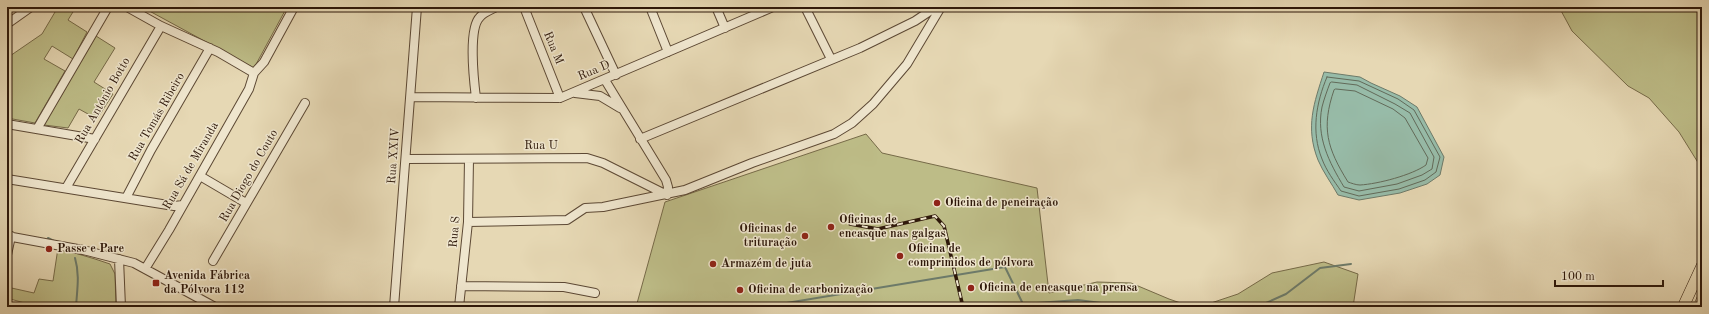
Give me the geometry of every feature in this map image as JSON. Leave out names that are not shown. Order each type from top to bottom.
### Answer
[{"type":"highway","points":[[1683,307],[1702,266]]},
{"type":"street","points":[[7,24],[31,7]]},
{"type":"street","points":[[37,129],[108,7]]},
{"type":"street","points":[[128,7],[161,26],[210,48],[254,73]]},
{"type":"street","name":"Rua Sá de Miranda","points":[[145,269],[249,89],[254,73],[264,62],[294,7]]},
{"type":"street","name":"Rua XXIV","points":[[394,307],[417,7]]},
{"type":"street","points":[[476,98],[472,64],[475,25],[479,17],[496,7]]},
{"type":"street","name":"Rua M","points":[[524,7],[560,98]]},
{"type":"street","points":[[584,7],[616,75]]},
{"type":"street","points":[[650,7],[668,52]]},
{"type":"street","points":[[716,7],[725,28]]},
{"type":"street","name":"Rua D","points":[[411,97],[560,98],[773,7]]},
{"type":"street","points":[[804,7],[831,59]]},
{"type":"street","points":[[640,139],[860,48],[915,21],[936,7]]},
{"type":"street","points":[[468,222],[567,220],[584,208],[603,208],[685,190],[752,163],[834,134],[852,123],[873,104],[906,64],[941,7]]},
{"type":"street","name":"Rua António Botto","points":[[66,188],[161,26]]},
{"type":"street","name":"Rua Tomás Ribeiro","points":[[126,198],[151,150],[210,48]]},
{"type":"street","points":[[604,80],[666,180],[668,187],[667,195]]},
{"type":"street","points":[[573,93],[600,96],[614,103],[623,111]]},
{"type":"street","name":"Rua Diogo do Couto","points":[[213,261],[305,103]]},
{"type":"street","points":[[7,124],[96,139]]},
{"type":"street","name":"Rua U","points":[[406,158],[587,158],[603,163],[667,195]]},
{"type":"street","name":"Rua S","points":[[459,307],[468,222],[469,159]]},
{"type":"street","points":[[200,176],[246,203]]},
{"type":"street","points":[[7,179],[174,206],[183,205]]},
{"type":"street","points":[[7,254],[9,236],[37,240],[119,259],[145,269],[215,307]]},
{"type":"street","points":[[119,259],[121,307]]},
{"type":"street","points":[[461,286],[564,287],[595,293]]},
{"type":"shaded area","points":[[58,7],[76,7],[68,20],[87,32],[73,59],[52,46],[44,59],[65,71],[35,123],[7,118],[7,58],[42,34]]},
{"type":"shaded area","points":[[142,7],[287,7],[254,68]]},
{"type":"shaded area","points":[[1559,7],[1702,7],[1702,169],[1679,132],[1649,98],[1628,86],[1572,31]]},
{"type":"shaded area","points":[[96,36],[115,48],[94,82],[113,94],[97,119],[79,109],[68,128],[44,125]]},
{"type":"shaded area","points":[[866,134],[882,153],[1037,188],[1049,293],[1097,282],[1131,283],[1192,307],[636,307],[665,202]]},
{"type":"shaded area","points":[[58,248],[110,264],[115,274],[116,307],[28,307],[28,304],[7,298],[7,287],[34,293],[39,279],[53,281]]},
{"type":"shaded area","points":[[1324,262],[1358,274],[1353,307],[1199,307],[1238,294],[1272,273]]},
{"type":"water","points":[[1324,72],[1360,77],[1400,96],[1417,107],[1444,157],[1440,175],[1427,184],[1400,193],[1359,200],[1338,195],[1322,169],[1314,148],[1312,137],[1312,115]]},
{"type":"waterway","points":[[48,238],[54,241]]},
{"type":"waterway","points":[[75,258],[78,276],[76,307]]},
{"type":"waterway","points":[[1257,307],[1286,294],[1320,268],[1351,264]]},
{"type":"waterway","points":[[762,307],[1005,267],[1023,304],[1078,300],[1132,307]]},
{"type":"railway","points":[[850,224],[878,229],[935,216],[944,226],[963,307]]},
{"type":"place","name":"Oficina de peneiração","points":[[937,203]]},
{"type":"place","name":"Oficinas de encasque nas galgas","points":[[831,227]]},
{"type":"place","name":"Oficinas de trituração","points":[[805,236]]},
{"type":"place","name":"Passe e Pare","points":[[49,249]]},
{"type":"place","name":"Oficina de comprimidos de pólvora","points":[[900,256]]},
{"type":"place","name":"Armazém de juta","points":[[713,264]]},
{"type":"place","name":"Avenida Fábrica da Pólvora 112","points":[[156,283]]},
{"type":"place","name":"Oficina de encasque na prensa","points":[[971,288]]},
{"type":"place","name":"Oficina de carbonização","points":[[740,290]]}]
